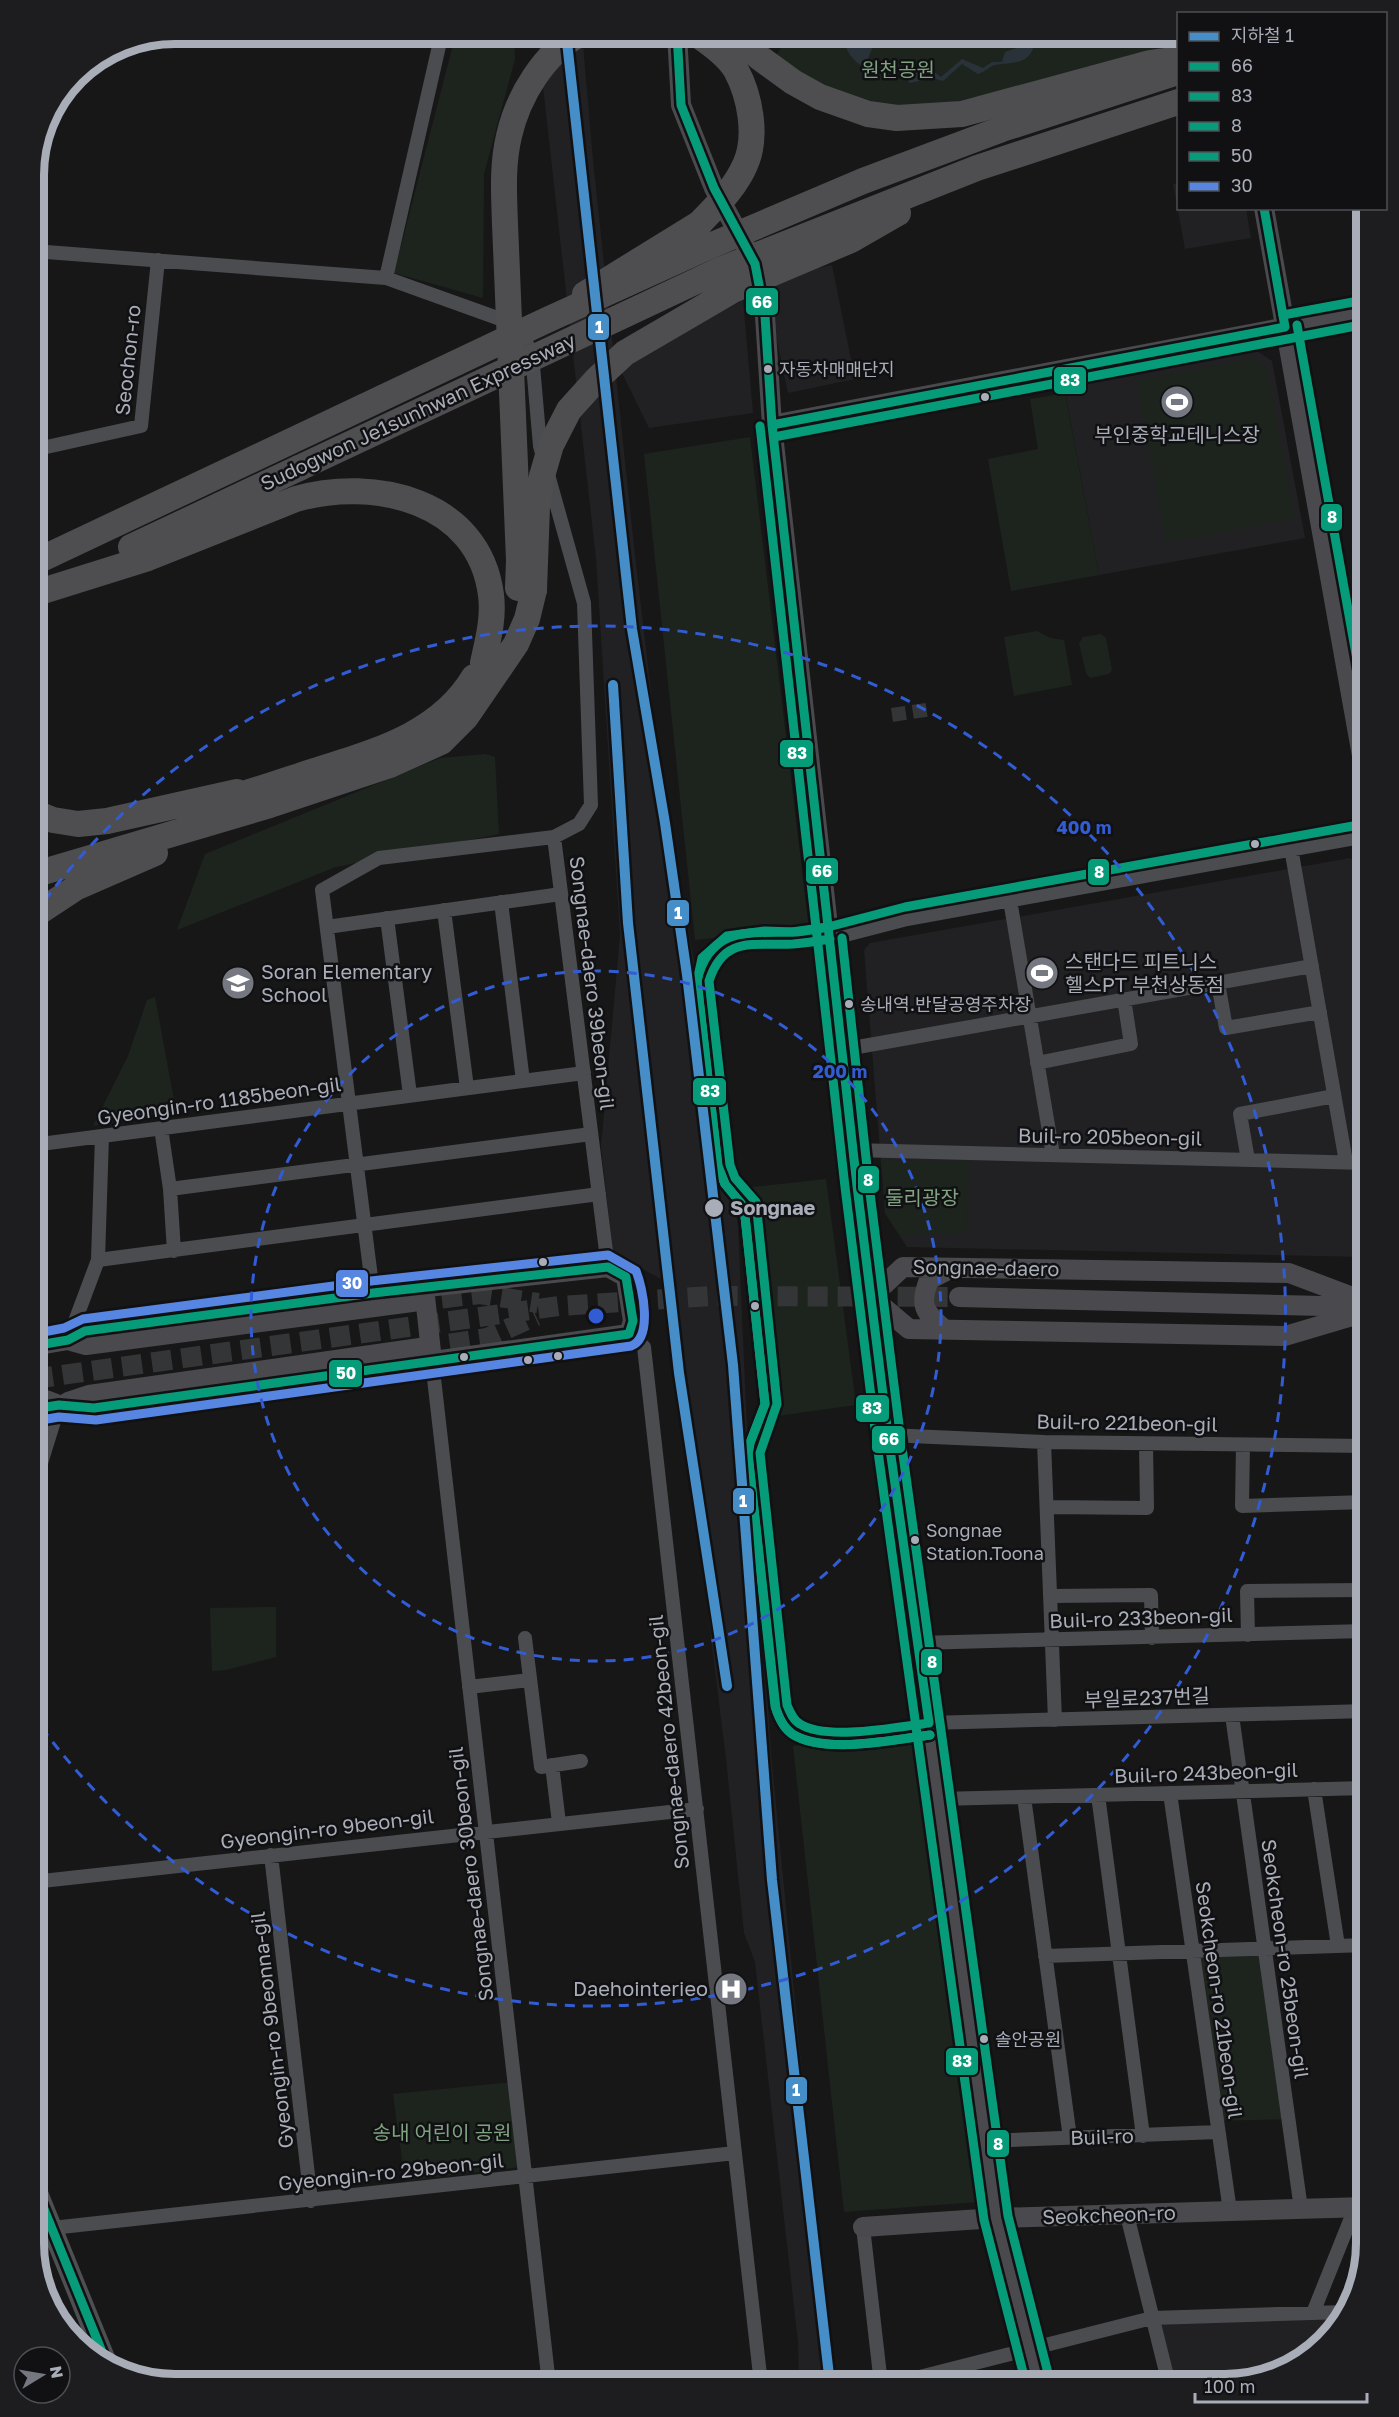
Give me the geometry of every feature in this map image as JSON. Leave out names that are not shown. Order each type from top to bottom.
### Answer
[{"type":"highway","points":[[512,590],[508,572],[493,173],[498,135],[508,100],[523,71],[547,44]]},
{"type":"highway","points":[[44,909],[77,887],[273,794],[415,734],[453,704],[471,682],[489,669],[511,631],[512,590],[519,560],[505,224],[504,177],[507,147],[520,101],[538,72],[557,50],[565,44]]},
{"type":"highway","points":[[547,320],[700,223],[727,196],[746,163],[752,131],[747,99],[735,69],[711,44]]},
{"type":"highway","points":[[745,44],[793,82],[820,97],[868,114],[897,118],[962,114],[1150,63],[1177,59]]},
{"type":"highway","name":"Sudogwon Je1sunhwan Expressway","points":[[44,558],[547,320],[710,246],[863,181],[1002,129],[1177,73]]},
{"type":"highway","name":"Sudogwon Je1sunhwan Expressway","points":[[44,589],[720,270],[977,168],[1177,103]]},
{"type":"highway","points":[[512,590],[537,507],[542,476],[551,445],[569,410],[625,353],[733,290],[851,240],[977,168]]},
{"type":"highway","points":[[44,591],[148,558],[296,499],[321,492],[351,490],[378,491],[406,498],[431,508],[452,523],[473,547],[486,571],[512,590]]},
{"type":"highway","points":[[44,816],[78,824],[273,794]]},
{"type":"highway","points":[[44,866],[273,794]]},
{"type":"main road","points":[[44,2209],[102,2351]]},
{"type":"street","points":[[386,278],[439,44]]},
{"type":"street","points":[[678,44],[681,105],[714,188],[755,264],[765,316],[772,425],[853,1150],[888,1435],[996,2218],[1035,2374]]},
{"type":"street","points":[[1264,210],[1356,722]]},
{"type":"street","points":[[44,252],[386,278],[517,325],[532,354],[540,446],[584,603],[591,805],[579,824],[554,837],[379,858],[322,890],[373,1293]]},
{"type":"street","name":"Seochon-ro","points":[[44,448],[141,426],[158,260]]},
{"type":"street","points":[[772,425],[1356,314]]},
{"type":"street","name":"Songnae-daero 39beon-gil","points":[[554,837],[608,1267]]},
{"type":"street","points":[[830,939],[907,919],[1356,838]]},
{"type":"street","points":[[1292,848],[1346,1162]]},
{"type":"street","points":[[327,927],[561,894]]},
{"type":"street","points":[[1010,900],[1053,1155]]},
{"type":"street","points":[[501,902],[523,1081]]},
{"type":"street","points":[[444,910],[466,1088]]},
{"type":"street","points":[[387,918],[410,1095]]},
{"type":"street","points":[[842,1050],[1312,966]]},
{"type":"street","points":[[1218,983],[1226,1028],[1320,1012]]},
{"type":"street","points":[[1037,1063],[1131,1044],[1124,999]]},
{"type":"street","name":"Gyeongin-ro 1185beon-gil","points":[[44,1144],[584,1073]]},
{"type":"street","points":[[1248,1160],[1240,1114],[1335,1096]]},
{"type":"street","points":[[161,1128],[170,1189],[174,1251]]},
{"type":"street","name":"Songnae-daero 39beon-gil","points":[[170,1189],[591,1134]]},
{"type":"street","points":[[68,1340],[98,1260],[102,1136]]},
{"type":"street","name":"Buil-ro 205beon-gil","points":[[853,1150],[1356,1162]]},
{"type":"street","points":[[98,1260],[599,1194]]},
{"type":"street","points":[[44,1358],[68,1340],[85,1331],[373,1293],[608,1267],[626,1277],[633,1321],[629,1334],[426,1354],[89,1395],[44,1407]]},
{"type":"street","name":"Songnae-daero","points":[[871,1297],[903,1267],[1289,1273],[1356,1298]]},
{"type":"street","points":[[944,1329],[927,1315],[924,1295],[929,1280],[953,1268]]},
{"type":"street","points":[[424,1287],[426,1354]]},
{"type":"street","points":[[871,1297],[909,1329],[1285,1336],[1356,1315]]},
{"type":"street","name":"Songnae-daero","points":[[959,1297],[1356,1307]]},
{"type":"street","points":[[44,1344],[68,1340],[86,1346],[412,1302]]},
{"type":"street","name":"Songnae-daero 42beon-gil","points":[[629,1334],[644,1347],[760,2374]]},
{"type":"street","name":"Songnae-daero 30beon-gil","points":[[426,1354],[470,1687],[548,2373]]},
{"type":"street","points":[[44,1400],[59,1405]]},
{"type":"street","points":[[44,1453],[59,1405]]},
{"type":"street","name":"Buil-ro 221beon-gil","points":[[888,1435],[1044,1442],[1356,1446]]},
{"type":"street","points":[[1044,1442],[1054,1641],[1055,1720]]},
{"type":"street","points":[[1047,1507],[1147,1508],[1146,1443]]},
{"type":"street","points":[[1243,1445],[1242,1506],[1356,1502]]},
{"type":"street","points":[[1248,1635],[1247,1592],[1356,1590]]},
{"type":"street","points":[[1052,1596],[1150,1595],[1152,1638]]},
{"type":"street","name":"Buil-ro 233beon-gil","points":[[918,1643],[1356,1631]]},
{"type":"street","points":[[525,1638],[542,1767],[580,1761]]},
{"type":"street","points":[[470,1687],[530,1680]]},
{"type":"street","name":"부일로237번길","points":[[929,1723],[1356,1712]]},
{"type":"street","name":"Seokcheon-ro 25beon-gil","points":[[1232,1715],[1301,2209]]},
{"type":"street","points":[[552,1765],[559,1823]]},
{"type":"street","name":"Buil-ro 243beon-gil","points":[[939,1799],[1356,1788]]},
{"type":"street","name":"Buil-ro 243beon-gil","points":[[1314,1789],[1338,1946]]},
{"type":"street","name":"Seokcheon-ro 21beon-gil","points":[[1170,1794],[1230,2211]]},
{"type":"street","name":"Buil-ro 243beon-gil","points":[[1098,1795],[1121,1952],[1143,2136]]},
{"type":"street","points":[[1024,1797],[1070,2138]]},
{"type":"street","name":"Gyeongin-ro 9beon-gil","points":[[44,1881],[697,1809]]},
{"type":"street","name":"Gyeongin-ro 9beonna-gil","points":[[271,1855],[311,2201]]},
{"type":"street","points":[[1045,1956],[1356,1945]]},
{"type":"street","name":"Buil-ro","points":[[985,2141],[1218,2132]]},
{"type":"street","name":"Gyeongin-ro 29beon-gil","points":[[52,2228],[735,2153]]},
{"type":"street","name":"Seokcheon-ro","points":[[863,2227],[996,2218],[1356,2207]]},
{"type":"street","points":[[1127,2215],[1166,2374]]},
{"type":"street","name":"Seokcheon-ro","points":[[1313,2313],[1356,2216]]},
{"type":"street","points":[[863,2227],[880,2374]]},
{"type":"street","points":[[932,2374],[1152,2318],[1335,2312]]},
{"type":"shaded area","points":[[538,44],[583,44],[635,555],[661,777],[738,1226],[747,1429],[755,1490],[771,1753],[802,2073],[836,2374],[799,2374],[798,2342],[755,1962],[744,1933],[726,1759],[690,1468],[661,1279],[613,1253],[601,1147],[620,935],[596,559]]},
{"type":"shaded area","points":[[845,44],[873,44],[867,62],[875,67],[904,68],[908,64],[921,71],[924,65],[941,77],[962,59],[983,68],[992,62],[1002,62],[1005,52],[1022,46],[1022,44],[1034,44],[1030,54],[1021,61],[995,65],[978,74],[962,64],[943,81],[933,78],[910,83],[896,70],[883,72],[871,70],[860,65],[849,54]]},
{"type":"shaded area","points":[[1177,183],[1177,206],[1173,184]]},
{"type":"shaded area","points":[[1178,210],[1246,210],[1251,238],[1185,249]]},
{"type":"shaded area","points":[[832,265],[855,379],[788,393],[764,279]]},
{"type":"shaded area","points":[[743,300],[753,413],[649,428],[619,367]]},
{"type":"shaded area","points":[[1257,351],[1272,361],[1305,538],[1099,575],[1064,386]]},
{"type":"shaded area","points":[[1350,858],[1356,863],[1356,1257],[907,1247],[885,1213],[864,950],[870,943]]},
{"type":"shaded area","points":[[1335,2312],[1317,2335],[1282,2360],[1250,2371],[1224,2374],[1166,2374],[1152,2318]]},
{"type":"green space","points":[[453,44],[514,44],[515,59],[484,174],[483,298],[394,273]]},
{"type":"green space","name":"원천공원","points":[[783,44],[1177,44],[952,106],[920,109],[849,99],[774,59]]},
{"type":"green space","points":[[1253,358],[1267,369],[1295,518],[1166,543],[1136,381]]},
{"type":"green space","points":[[1065,393],[1099,575],[1011,591],[988,459],[1038,449],[1030,399]]},
{"type":"green space","points":[[750,437],[809,928],[695,940],[644,454]]},
{"type":"green space","points":[[1037,631],[1050,638],[1064,640],[1072,685],[1014,696],[1004,637]]},
{"type":"green space","points":[[1101,634],[1106,638],[1112,670],[1109,674],[1090,678],[1086,673],[1079,643],[1083,637]]},
{"type":"green space","points":[[485,754],[495,757],[499,834],[336,867],[177,930],[205,854],[440,758]]},
{"type":"green space","points":[[155,997],[176,1111],[93,1126],[128,1056],[147,1000]]},
{"type":"green space","name":"둘리광장","points":[[882,1160],[969,1162],[967,1233],[899,1235],[885,1213]]},
{"type":"green space","points":[[826,1179],[856,1405],[784,1415],[773,1419],[752,1187]]},
{"type":"green space","points":[[276,1607],[276,1657],[226,1670],[212,1671],[210,1608]]},
{"type":"green space","points":[[913,1726],[978,2202],[844,2212],[793,1746]]},
{"type":"green space","points":[[1263,1949],[1288,2119],[1216,2121],[1192,1951]]},
{"type":"green space","name":"송내 어린이 공원","points":[[512,2082],[521,2167],[405,2181],[393,2094]]},
{"type":"tunnel","points":[[892,715],[932,709]]},
{"type":"tunnel","points":[[412,1302],[480,1294],[538,1303]]},
{"type":"tunnel","points":[[44,1377],[559,1306],[712,1296],[959,1297]]},
{"type":"tunnel","points":[[420,1348],[487,1338],[536,1316]]},
{"type":"metro line","name":"1","points":[[567,44],[632,629],[665,823],[687,975],[733,1365],[772,1880],[829,2374]]},
{"type":"metro line","name":"1","points":[[613,685],[628,923],[679,1373],[727,1686]]},
{"type":"transit line","name":"66","points":[[678,44],[681,105],[714,188],[755,264],[765,316],[772,425],[857,1186],[888,1435],[929,1723]]},
{"type":"transit line","name":"66","points":[[1264,210],[1285,327]]},
{"type":"transit line","name":"8","points":[[1283,315],[1356,301]]},
{"type":"transit line","name":"8","points":[[1297,325],[1356,654]]},
{"type":"transit line","name":"83","points":[[774,437],[1356,326]]},
{"type":"transit line","name":"66","points":[[772,425],[1285,327]]},
{"type":"transit line","name":"83","points":[[760,426],[845,1187],[876,1437],[984,2220],[1023,2374]]},
{"type":"transit line","name":"8","points":[[930,1735],[861,1744],[824,1744],[808,1741],[790,1733],[782,1723],[776,1709],[748,1454],[765,1404],[744,1207],[725,1184],[718,1166],[697,982],[702,958],[727,936],[828,927],[905,907],[1356,825]]},
{"type":"transit line","name":"83","points":[[828,927],[800,932],[759,932],[732,936],[711,950],[697,980],[718,1167],[725,1184],[744,1207],[765,1404],[748,1454],[775,1706],[781,1721],[792,1734],[822,1744],[860,1744],[930,1735]]},
{"type":"transit line","name":"8","points":[[842,938],[869,1185],[900,1433],[1008,2216],[1048,2374]]},
{"type":"transit line","name":"66","points":[[830,939],[793,944],[742,946],[723,956],[715,966],[709,981],[730,1165],[735,1178],[756,1202],[777,1404],[760,1453],[787,1705],[800,1724],[827,1732],[881,1730],[929,1723]]},
{"type":"transit line","name":"30","points":[[44,1332],[64,1328],[83,1319],[371,1281],[608,1255],[636,1271],[644,1312],[642,1333],[638,1341],[631,1346],[96,1420],[59,1417],[44,1420]]},
{"type":"transit line","name":"50","points":[[44,1344],[68,1340],[85,1331],[373,1293],[608,1267],[626,1277],[633,1321],[629,1334],[94,1408],[59,1405],[44,1407]]},
{"type":"transit line","name":"50","points":[[44,2209],[102,2351]]},
{"type":"place","name":"자동차매매단지","points":[[768,369]]},
{"type":"place","name":"부인중학교테니스장","points":[[1177,402]]},
{"type":"place","name":"스탠다드 피트니스 헬스PT 부천상동점","points":[[1042,973]]},
{"type":"place","name":"Soran Elementary School","points":[[238,983]]},
{"type":"place","name":"송내역.반달공영주차장","points":[[849,1004]]},
{"type":"place","name":"Songnae","points":[[714,1208]]},
{"type":"place","name":"Songnae Station.Toona","points":[[915,1540]]},
{"type":"place","name":"Daehointerieo","points":[[731,1989]]},
{"type":"place","name":"솔안공원","points":[[984,2039]]}]
